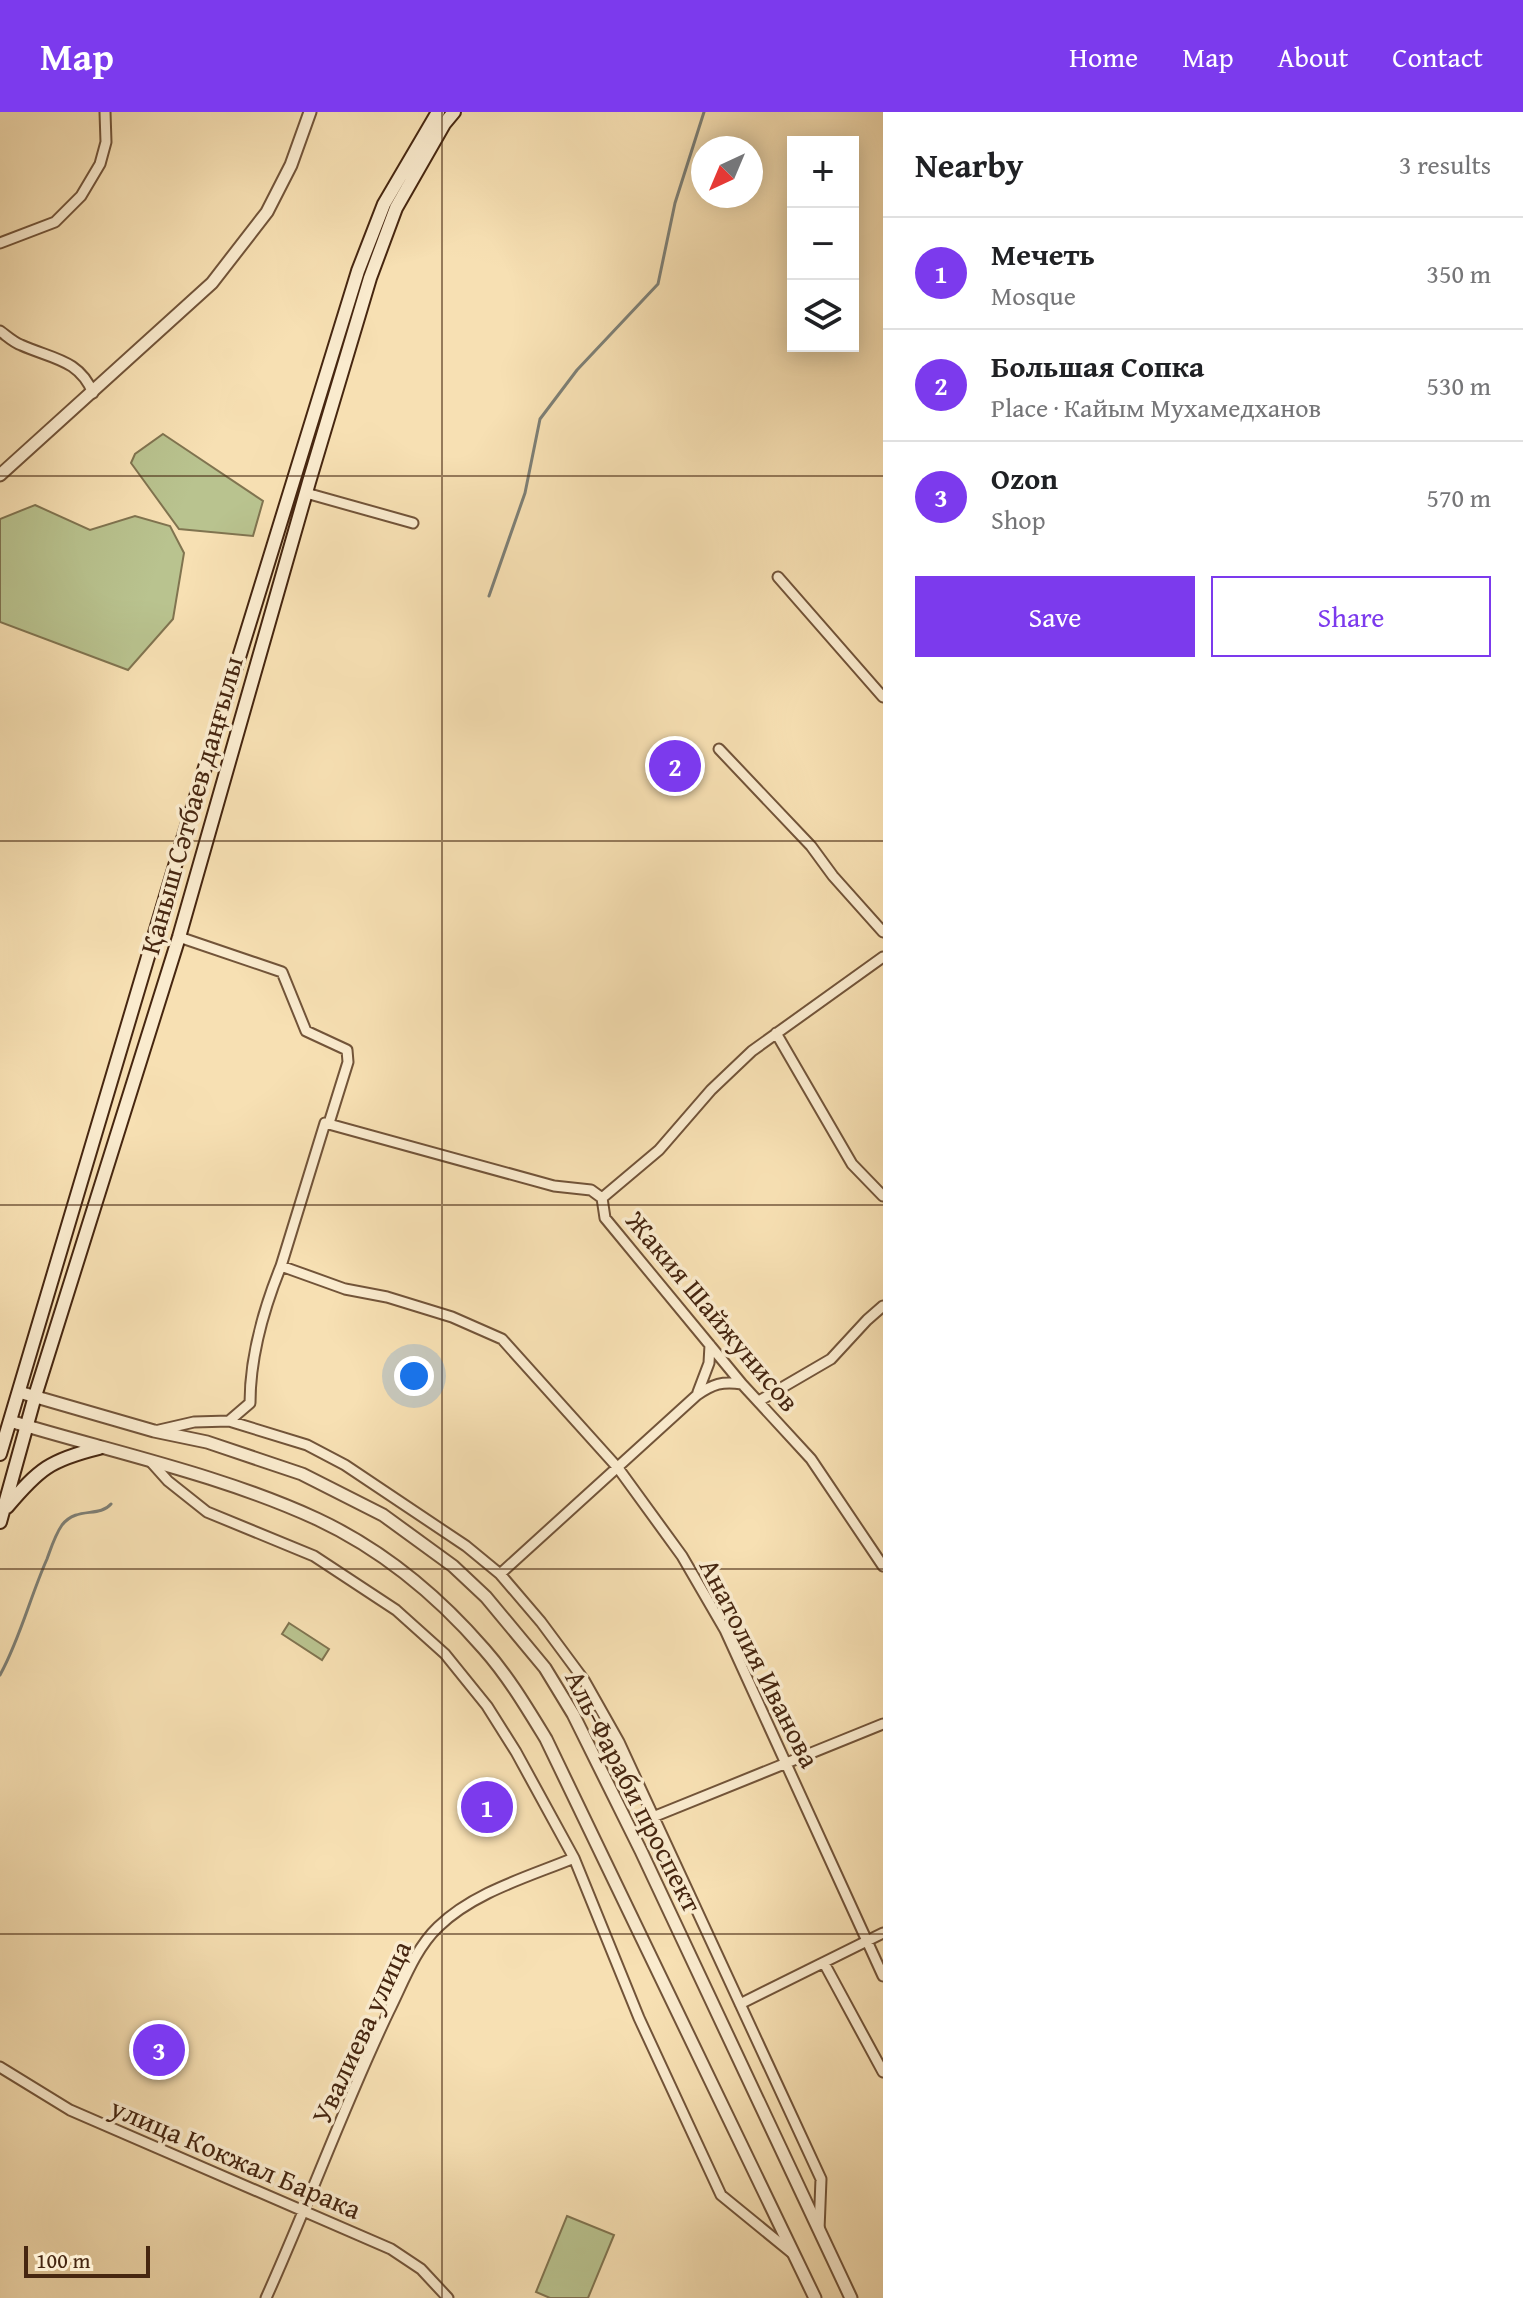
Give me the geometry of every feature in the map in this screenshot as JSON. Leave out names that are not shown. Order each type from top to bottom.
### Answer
[{"type":"main road","name":"Қаныш Сәтбаев даңғылы","points":[[0,1454],[183,839],[358,271],[384,204],[438,112]]},
{"type":"main road","name":"Қаныш Сәтбаев даңғылы","points":[[1,1517],[35,1396],[179,937],[370,278],[396,208],[454,112]]},
{"type":"main road","points":[[1,1517],[28,1483],[48,1465],[99,1448]]},
{"type":"street","points":[[0,243],[55,222],[81,196],[100,164],[106,142],[105,112]]},
{"type":"street","points":[[0,475],[212,283],[267,212],[291,165],[310,112]]},
{"type":"street","points":[[0,331],[18,344],[70,364],[87,378],[93,393]]},
{"type":"street","points":[[306,493],[413,523]]},
{"type":"street","points":[[778,577],[883,697]]},
{"type":"street","points":[[719,749],[811,846],[883,932]]},
{"type":"street","points":[[179,937],[282,972],[306,1031],[347,1050],[348,1062],[263,1318],[250,1384],[250,1403],[229,1421]]},
{"type":"street","points":[[602,1198],[659,1150],[711,1090],[776,1033],[883,957]]},
{"type":"street","points":[[776,1033],[852,1164],[883,1196]]},
{"type":"street","name":"Жакия Шайжунисов","points":[[327,1123],[554,1186],[591,1190],[602,1198],[605,1218],[742,1384],[811,1459],[883,1566]]},
{"type":"street","name":"Анатолия Иванова","points":[[281,1266],[345,1289],[387,1297],[452,1317],[502,1339],[618,1468],[682,1556],[725,1630],[883,1976]]},
{"type":"street","points":[[759,1401],[831,1359],[883,1306]]},
{"type":"street","points":[[697,1395],[709,1363],[710,1345]]},
{"type":"street","points":[[500,1574],[697,1395],[712,1385],[724,1382],[742,1384]]},
{"type":"street","name":"Аль-Фараби проспект","points":[[19,1392],[256,1457],[326,1486],[383,1515],[453,1566],[486,1597],[545,1668],[573,1714],[648,1865],[851,2298]]},
{"type":"street","name":"Аль-Фараби проспект","points":[[10,1421],[273,1501],[319,1521],[364,1545],[414,1581],[486,1650],[519,1694],[546,1739],[815,2298]]},
{"type":"street","points":[[154,1431],[194,1422],[229,1421],[307,1445],[345,1465],[466,1546],[500,1574],[541,1622],[584,1680],[619,1742],[821,2179],[819,2230]]},
{"type":"street","points":[[151,1462],[168,1481],[207,1512],[314,1556],[396,1610],[445,1654],[487,1706],[574,1858],[639,2018],[721,2195],[794,2255]]},
{"type":"street","points":[[653,1817],[883,1724]]},
{"type":"street","name":"Увалиева улица","points":[[266,2298],[374,2044],[419,1950],[436,1928],[475,1900],[574,1858]]},
{"type":"street","points":[[740,2004],[883,1933]]},
{"type":"street","points":[[824,1963],[883,2072]]},
{"type":"street","name":"улица Кокжал Барака","points":[[0,2067],[70,2110],[391,2249],[421,2269],[448,2298]]},
{"type":"green space","points":[[163,434],[263,501],[253,536],[179,529],[131,463],[135,454]]},
{"type":"green space","points":[[35,505],[90,530],[135,516],[170,526],[184,553],[173,619],[128,670],[0,622],[0,519]]},
{"type":"green space","points":[[289,1623],[329,1649],[322,1660],[282,1634]]},
{"type":"green space","points":[[567,2216],[614,2235],[588,2298],[550,2298],[536,2292]]},
{"type":"waterway","points":[[489,596],[525,493],[540,419],[577,370],[658,284],[675,203],[704,112]]},
{"type":"waterway","points":[[0,1675],[62,1525],[74,1516],[100,1511],[111,1504]]},
{"type":"place","name":"Большая Сопка","points":[[675,766]]},
{"type":"place","name":"Мечеть","points":[[487,1807]]},
{"type":"place","name":"Ozon","points":[[159,2050]]}]
